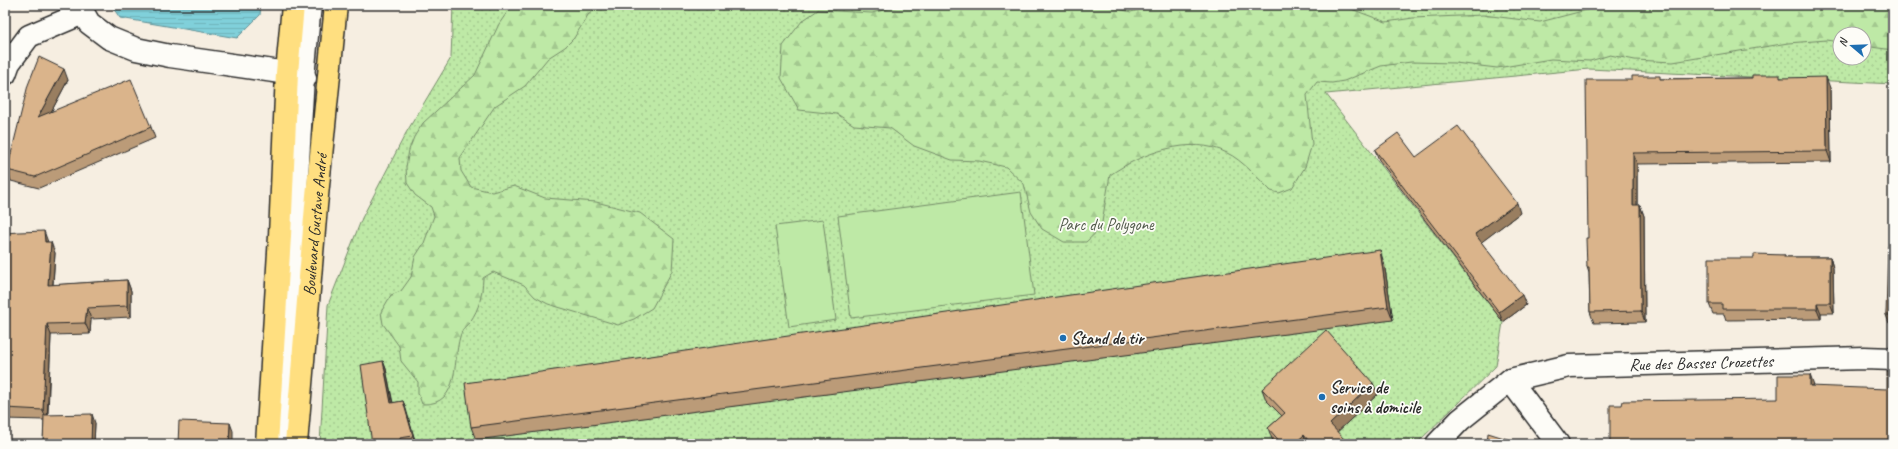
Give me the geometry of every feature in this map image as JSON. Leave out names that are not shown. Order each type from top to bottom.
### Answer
[{"type":"main road","name":"Boulevard Gustave André","points":[[267,444],[280,236],[295,75],[293,5]]},
{"type":"main road","name":"Boulevard Gustave André","points":[[296,444],[316,206],[336,5]]},
{"type":"street","points":[[281,444],[295,75],[310,5]]},
{"type":"street","points":[[5,74],[9,63],[29,36],[81,9],[89,23],[110,38],[136,49],[170,56],[295,75],[316,81],[320,98],[315,153],[316,206]]},
{"type":"street","name":"Rue des Basses Crozettes","points":[[1510,380],[1569,366],[1864,358],[1893,359]]},
{"type":"street","points":[[1437,444],[1460,420],[1510,380],[1558,444]]},
{"type":"green space","name":"Parc du Polygone","points":[[453,5],[1893,5],[1893,84],[1589,69],[1326,94],[1503,322],[1496,366],[1416,444],[320,444],[328,305],[362,218],[406,133],[451,58]]},
{"type":"green space","points":[[515,5],[600,5],[588,15],[574,38],[565,47],[548,58],[525,86],[495,106],[460,158],[461,171],[471,187],[492,192],[514,186],[545,198],[596,202],[640,213],[674,239],[672,271],[652,308],[634,319],[618,325],[548,304],[535,297],[524,285],[493,272],[483,278],[478,306],[470,322],[462,331],[450,388],[444,397],[435,402],[422,404],[418,393],[418,382],[401,361],[399,346],[383,324],[381,312],[391,295],[401,291],[411,277],[415,257],[424,243],[434,216],[431,207],[415,195],[407,183],[406,167],[409,150],[414,137],[423,123],[475,75],[499,24],[508,11]]},
{"type":"green space","points":[[903,5],[1103,5],[1131,12],[1155,5],[1345,5],[1346,7],[1386,22],[1413,18],[1483,15],[1540,22],[1606,5],[1893,5],[1893,50],[1872,47],[1872,26],[1832,26],[1832,41],[1788,43],[1673,62],[1635,60],[1610,55],[1590,61],[1551,59],[1497,68],[1455,63],[1411,62],[1381,66],[1344,81],[1332,83],[1317,82],[1307,95],[1312,144],[1305,167],[1292,188],[1279,193],[1271,191],[1238,160],[1227,153],[1213,148],[1198,145],[1166,149],[1136,160],[1110,175],[1101,228],[1086,242],[1064,242],[1042,229],[1031,212],[1024,184],[1006,167],[979,161],[952,160],[914,146],[890,128],[854,125],[837,114],[799,110],[781,78],[783,46],[802,21],[818,10],[872,13]]},
{"type":"green space","points":[[1021,192],[1034,295],[851,318],[838,216]]},
{"type":"green space","points":[[823,220],[836,320],[789,327],[775,226]]},
{"type":"water","points":[[111,5],[261,5],[260,15],[237,38],[120,18]]},
{"type":"building","points":[[39,57],[64,69],[38,117],[131,79],[151,127],[35,177],[7,170],[28,85]]},
{"type":"building","points":[[1752,75],[1780,75],[1780,78],[1826,77],[1827,151],[1633,153],[1633,205],[1640,205],[1641,311],[1590,312],[1589,267],[1587,267],[1586,238],[1588,238],[1586,80],[1632,80],[1632,76],[1660,76],[1660,79],[1752,78]]},
{"type":"building","points":[[1458,126],[1517,203],[1475,234],[1522,295],[1499,312],[1375,150],[1398,133],[1416,157]]},
{"type":"building","points":[[44,231],[45,242],[51,242],[48,285],[127,280],[127,306],[87,308],[85,323],[47,324],[43,410],[5,408],[5,233]]},
{"type":"building","points":[[1888,246],[1893,246],[1893,315],[1886,315]]},
{"type":"building","name":"Stand de tir","points":[[1380,250],[1388,307],[471,427],[465,383]]},
{"type":"building","points":[[1754,254],[1785,255],[1784,257],[1830,257],[1830,303],[1817,303],[1817,309],[1722,309],[1722,304],[1709,304],[1709,258],[1754,258]]},
{"type":"building","name":"Service de soins à domicile","points":[[1326,330],[1373,383],[1330,424],[1344,439],[1339,444],[1311,444],[1304,435],[1294,444],[1282,444],[1268,428],[1285,413],[1262,389]]},
{"type":"building","points":[[383,361],[391,403],[403,401],[413,436],[400,438],[401,444],[372,444],[361,365]]},
{"type":"building","points":[[1887,371],[1893,371],[1893,444],[1610,444],[1610,405],[1622,405],[1623,401],[1778,399],[1778,375],[1810,375],[1810,386],[1887,389]]},
{"type":"building","points":[[92,414],[91,444],[43,444],[44,415]]},
{"type":"building","points":[[179,421],[230,423],[229,444],[178,444]]},
{"type":"building","points":[[1488,433],[1520,443],[1487,444]]},
{"type":"place","name":"Stand de tir","points":[[1063,338]]},
{"type":"place","name":"Service de soins à domicile","points":[[1322,397]]}]
